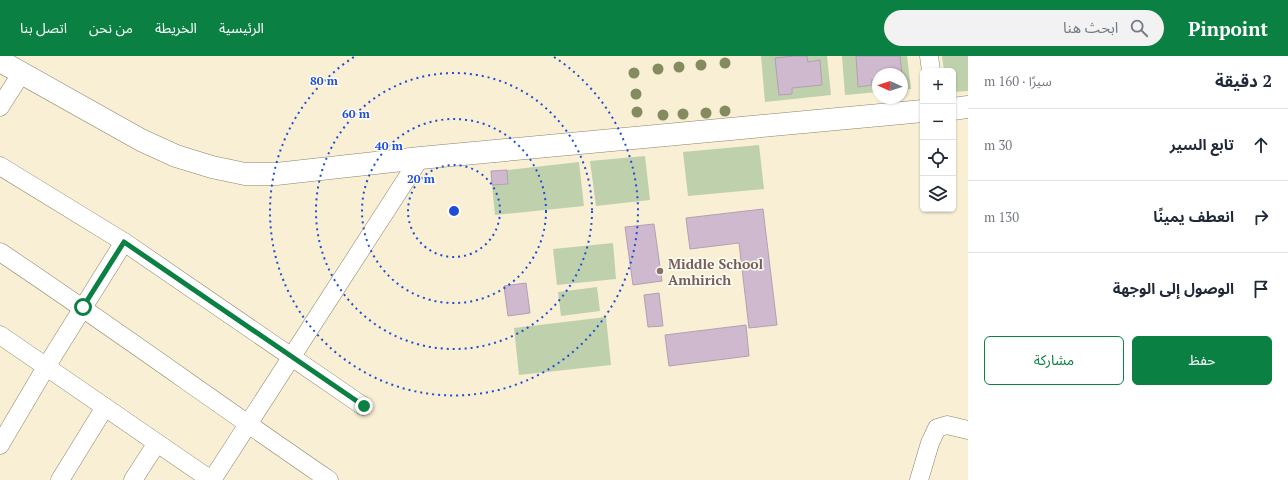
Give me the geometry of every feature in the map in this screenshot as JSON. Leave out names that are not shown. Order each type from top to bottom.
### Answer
[{"type":"street","points":[[929,56],[931,68]]},
{"type":"street","points":[[0,60],[22,74],[141,140],[176,156],[212,167],[245,174],[276,174],[420,158],[920,112]]},
{"type":"street","points":[[0,107],[22,74]]},
{"type":"street","points":[[956,108],[968,107]]},
{"type":"street","points":[[0,336],[211,480],[420,158]]},
{"type":"street","points":[[0,166],[124,242],[364,406]]},
{"type":"street","points":[[0,445],[46,367],[124,242]]},
{"type":"street","points":[[0,252],[83,307],[247,425],[329,480]]},
{"type":"street","points":[[60,480],[105,407]]},
{"type":"street","points":[[919,480],[930,443],[937,428],[946,425],[968,430]]},
{"type":"street","points":[[133,480],[157,443]]},
{"type":"green space","points":[[761,56],[827,56],[831,95],[765,102]]},
{"type":"green space","points":[[842,56],[907,56],[911,89],[908,89],[908,68],[872,68],[872,93],[845,95]]},
{"type":"green space","points":[[942,56],[968,56],[968,91],[956,92],[956,68],[944,68]]},
{"type":"green space","points":[[759,145],[764,189],[688,196],[683,152]]},
{"type":"green space","points":[[645,156],[650,200],[596,206],[590,161]]},
{"type":"green space","points":[[579,162],[584,206],[495,215],[492,185],[507,170]]},
{"type":"green space","points":[[613,243],[616,279],[557,285],[553,249]]},
{"type":"green space","points":[[597,287],[600,311],[561,316],[558,292]]},
{"type":"green space","points":[[606,317],[611,365],[519,375],[514,328]]},
{"type":"building","points":[[807,56],[808,62],[820,60],[822,85],[792,88],[792,94],[779,95],[775,58]]},
{"type":"building","points":[[856,56],[900,56],[901,68],[872,68],[872,85],[858,87]]},
{"type":"building","points":[[507,170],[508,184],[492,185],[491,171]]},
{"type":"building","points":[[763,209],[777,325],[749,328],[739,243],[690,249],[686,218]]},
{"type":"building","points":[[654,224],[662,281],[633,285],[625,227]]},
{"type":"building","points":[[526,283],[530,313],[508,316],[504,286]]},
{"type":"building","points":[[659,293],[663,326],[648,327],[644,295]]},
{"type":"building","points":[[746,325],[749,356],[669,366],[665,335]]},
{"type":"place","name":"Middle School Amhirich","points":[[660,271]]},
{"type":"route","points":[[83,307],[124,242],[364,406]]}]
